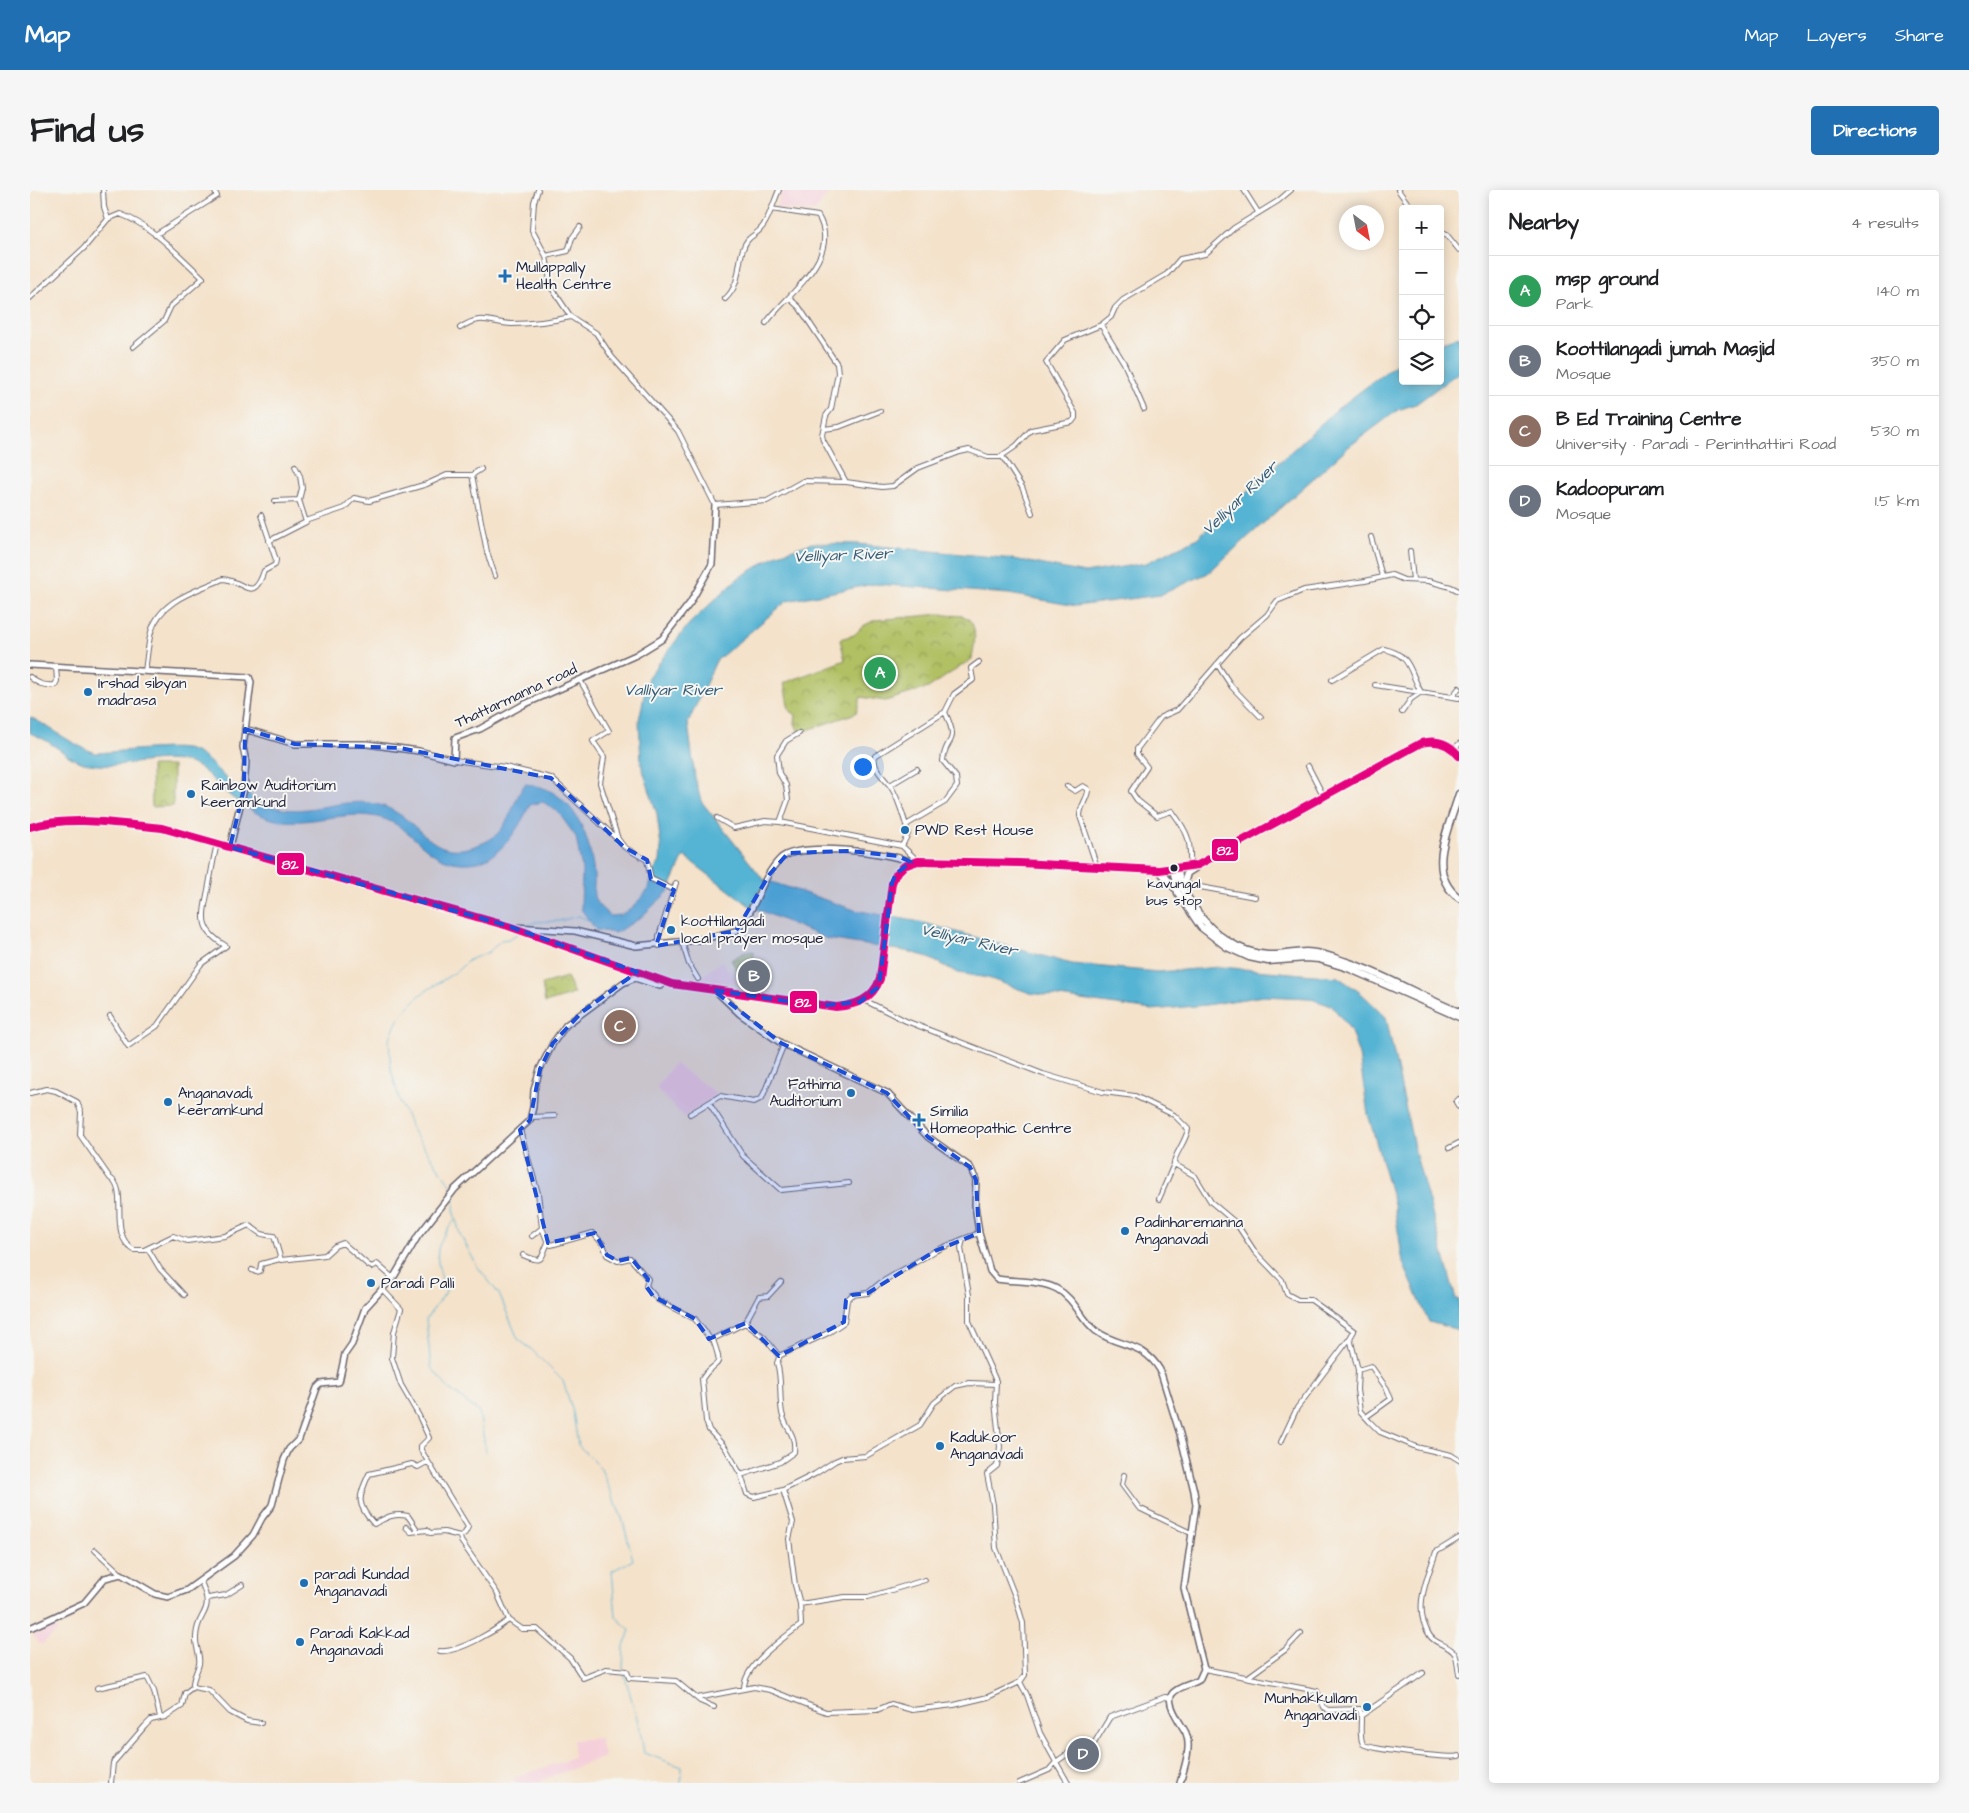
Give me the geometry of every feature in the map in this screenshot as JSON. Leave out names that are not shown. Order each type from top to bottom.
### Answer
[{"type":"highway","points":[[1182,889],[1187,873],[1198,865],[1421,743],[1431,740],[1456,747],[1459,756]]},
{"type":"highway","points":[[1459,794],[1441,845],[1441,857],[1446,882],[1459,898]]},
{"type":"highway","points":[[30,827],[61,822],[110,822],[162,828],[508,926],[665,982],[718,992],[818,1006],[848,1006],[864,1000],[877,988],[882,966],[890,897],[896,874],[914,862],[1159,870],[1198,865]]},
{"type":"highway","points":[[1176,869],[1182,889],[1201,927],[1213,938],[1249,957],[1268,961],[1306,958],[1319,959],[1348,968],[1459,1017]]},
{"type":"highway","points":[[1159,870],[1182,889],[1205,924],[1230,942],[1251,952],[1269,955],[1306,952],[1320,954],[1350,963],[1459,1012]]},
{"type":"main road","name":"Thattarmanna road","points":[[454,760],[455,738],[480,729],[523,706],[636,655],[662,639],[690,603],[712,564],[715,505]]},
{"type":"main road","points":[[30,665],[249,677],[251,682],[243,747],[246,762],[244,789],[230,847]]},
{"type":"main road","points":[[245,729],[295,744],[366,744],[419,751],[454,760]]},
{"type":"main road","points":[[508,926],[575,931],[636,946],[659,946],[732,933],[740,926],[780,859],[796,851],[859,852],[898,856],[914,862]]},
{"type":"main road","points":[[30,1628],[84,1602],[105,1578],[121,1574],[150,1591],[168,1597],[188,1590],[201,1582],[234,1556],[258,1528],[262,1518],[272,1505],[284,1460],[289,1449],[299,1440],[317,1388],[321,1384],[339,1382],[345,1354],[352,1344],[365,1308],[393,1278],[418,1236],[456,1189],[520,1130],[531,1117],[534,1090],[540,1069],[553,1043],[566,1026],[623,983],[635,978],[660,986],[665,982]]},
{"type":"main road","points":[[718,992],[740,1014],[784,1044],[887,1093],[928,1137],[970,1167],[976,1180],[975,1206],[979,1233],[990,1271],[997,1279],[1047,1285],[1057,1289],[1066,1295],[1078,1313],[1097,1332],[1138,1348],[1154,1361],[1167,1393],[1191,1475],[1196,1505],[1184,1588],[1204,1669],[1199,1680],[1180,1688],[1170,1698],[1174,1713],[1188,1739],[1180,1783]]},
{"type":"street","points":[[103,190],[104,207],[108,219]]},
{"type":"street","points":[[155,234],[217,196],[214,190]]},
{"type":"street","points":[[538,190],[534,202],[532,230],[546,256],[551,287],[571,317],[596,333],[612,358],[678,431],[715,505],[767,501],[803,481],[846,482],[882,487],[893,486],[918,468],[960,452],[969,450],[988,457],[1002,456],[1016,446],[1031,430],[1072,422],[1075,418],[1075,413],[1046,362],[1065,340],[1101,325],[1111,317],[1115,308],[1123,300],[1167,274],[1180,259],[1205,254],[1234,228],[1291,190]]},
{"type":"street","points":[[725,299],[739,278],[742,251],[748,238],[758,232],[764,225],[779,190]]},
{"type":"street","points":[[1244,190],[1258,212]]},
{"type":"street","points":[[1398,190],[1409,205]]},
{"type":"street","points":[[766,323],[775,309],[789,298],[820,260],[823,251],[821,221],[814,214],[771,209]]},
{"type":"street","points":[[30,298],[84,248],[108,219],[120,214],[155,234],[203,278],[171,306],[164,321],[133,347]]},
{"type":"street","points":[[546,256],[568,251],[572,238],[580,226]]},
{"type":"street","points":[[1444,234],[1459,250]]},
{"type":"street","points":[[789,298],[799,307],[837,364],[838,373],[823,440],[846,482]]},
{"type":"street","points":[[460,328],[472,320],[482,318],[511,324],[571,317]]},
{"type":"street","points":[[1101,325],[1124,363],[1144,409]]},
{"type":"street","points":[[824,429],[839,427],[880,411]]},
{"type":"street","points":[[1002,456],[1022,487],[1032,513]]},
{"type":"street","points":[[295,466],[302,488],[299,500],[306,521]]},
{"type":"street","points":[[269,542],[306,521],[344,508],[354,498],[369,501],[427,484],[447,475],[472,475],[481,469]]},
{"type":"street","points":[[472,475],[487,552],[494,576]]},
{"type":"street","points":[[275,501],[299,500]]},
{"type":"street","points":[[145,670],[151,631],[159,614],[167,606],[223,579],[250,588],[257,586],[262,581],[264,571],[276,562],[261,514]]},
{"type":"street","points":[[1371,537],[1382,576]]},
{"type":"street","points":[[1410,550],[1413,580]]},
{"type":"street","points":[[1190,867],[1191,844],[1189,835],[1172,811],[1157,816],[1137,800],[1131,791],[1148,767],[1138,754],[1137,749],[1161,718],[1177,710],[1240,638],[1267,615],[1277,601],[1304,590],[1365,582],[1382,576],[1392,575],[1428,581],[1459,591]]},
{"type":"street","points":[[1332,680],[1384,650],[1402,655],[1406,659],[1421,692]]},
{"type":"street","points":[[902,846],[908,834],[906,825],[890,786],[878,771],[874,761],[875,756],[945,712],[954,694],[973,680],[971,668],[979,662]]},
{"type":"street","points":[[1217,664],[1232,688],[1261,717]]},
{"type":"street","points":[[30,677],[36,683],[44,686],[54,685],[57,681],[56,666]]},
{"type":"street","points":[[580,680],[609,731],[592,741],[604,757],[600,783],[608,814],[618,839]]},
{"type":"street","points":[[1375,685],[1459,698]]},
{"type":"street","points":[[1452,696],[1459,688]]},
{"type":"street","points":[[1402,712],[1411,699],[1421,692]]},
{"type":"street","points":[[906,825],[945,802],[958,782],[943,761],[953,740],[953,732],[945,712]]},
{"type":"street","points":[[780,822],[788,800],[786,785],[779,773],[777,755],[786,741],[799,733]]},
{"type":"street","points":[[454,760],[505,767],[551,778],[618,839],[624,847],[647,860],[651,879],[674,890]]},
{"type":"street","points":[[1308,766],[1323,796]]},
{"type":"street","points":[[890,786],[917,769]]},
{"type":"street","points":[[1068,786],[1075,791],[1083,786],[1088,789],[1088,793],[1080,808],[1080,816],[1097,867]]},
{"type":"street","points":[[717,818],[734,828],[765,821],[780,822],[902,846],[914,862]]},
{"type":"street","points":[[110,1016],[128,1046],[157,1026],[200,964],[226,946],[212,938],[205,926],[202,912],[217,844]]},
{"type":"street","points":[[659,946],[659,936],[676,884]]},
{"type":"street","points":[[1182,889],[1255,897]]},
{"type":"street","points":[[682,942],[689,964],[698,979]]},
{"type":"street","points":[[864,1000],[906,1021],[1043,1074],[1103,1092],[1135,1096],[1174,1115],[1188,1129],[1183,1146],[1174,1160],[1159,1199]]},
{"type":"street","points":[[690,1114],[720,1096],[749,1101],[762,1098],[784,1044]]},
{"type":"street","points":[[30,1093],[47,1090],[56,1091],[77,1102],[81,1112],[80,1135],[82,1140],[120,1190],[118,1213],[123,1235],[131,1249],[137,1252],[148,1249],[173,1236],[187,1241],[225,1236],[249,1225],[257,1233],[265,1237],[274,1236],[280,1259]]},
{"type":"street","points":[[1459,1099],[1456,1102],[1459,1107]]},
{"type":"street","points":[[709,1103],[742,1156],[781,1190],[849,1183]]},
{"type":"street","points":[[531,1117],[554,1116]]},
{"type":"street","points":[[520,1130],[538,1193],[542,1228],[548,1243],[544,1256],[540,1259],[534,1260],[523,1255]]},
{"type":"street","points":[[1449,1148],[1459,1143]]},
{"type":"street","points":[[1174,1164],[1195,1176],[1211,1202],[1236,1223],[1255,1252],[1282,1280],[1288,1294],[1298,1300],[1312,1300],[1354,1331],[1297,1408],[1281,1442]]},
{"type":"street","points":[[532,1236],[542,1228]]},
{"type":"street","points":[[548,1243],[551,1245],[593,1233],[603,1244],[607,1255],[618,1262],[630,1258],[648,1279],[646,1286],[653,1296],[676,1311],[695,1319],[709,1339],[713,1340],[719,1357],[716,1367],[702,1379],[706,1421],[709,1430],[725,1448],[741,1475],[746,1494],[754,1497],[783,1490],[842,1458],[866,1456],[920,1425],[934,1404],[955,1386],[969,1383],[996,1384]]},
{"type":"street","points":[[741,1475],[780,1462],[794,1452],[796,1438],[791,1434],[783,1416],[779,1393],[777,1363],[780,1355],[828,1333],[844,1322],[846,1300],[852,1295],[868,1293],[880,1283],[935,1251],[979,1233]]},
{"type":"street","points":[[697,1698],[754,1688],[770,1690],[826,1712],[877,1710],[891,1704],[912,1710],[954,1705],[988,1697],[1020,1682],[1025,1674],[1023,1623],[1016,1599],[996,1548],[993,1505],[987,1480],[987,1474],[997,1466],[1000,1447],[995,1402],[996,1384],[969,1321],[969,1295],[960,1248],[963,1239]]},
{"type":"street","points":[[252,1270],[260,1271],[261,1264],[280,1259],[325,1255],[335,1246],[343,1243],[368,1265],[372,1267],[377,1264],[393,1278]]},
{"type":"street","points":[[148,1249],[160,1269],[184,1295]]},
{"type":"street","points":[[713,1340],[745,1323],[759,1297],[768,1296],[781,1282]]},
{"type":"street","points":[[383,1290],[401,1309],[394,1332],[392,1358],[400,1385],[419,1416],[429,1438],[420,1447],[427,1462],[468,1527],[465,1533],[460,1536]]},
{"type":"street","points":[[745,1323],[764,1337],[776,1353],[780,1355]]},
{"type":"street","points":[[1350,1338],[1358,1370],[1360,1411],[1380,1432],[1416,1447],[1452,1455],[1459,1460]]},
{"type":"street","points":[[1358,1370],[1372,1366],[1387,1389],[1391,1399],[1366,1417]]},
{"type":"street","points":[[418,1531],[408,1516],[399,1514],[391,1514],[374,1524],[360,1506],[360,1493],[369,1474],[412,1464],[418,1467],[427,1462]]},
{"type":"street","points":[[1124,1474],[1122,1484],[1139,1508],[1193,1534]]},
{"type":"street","points":[[744,1689],[744,1680],[752,1667],[784,1637],[800,1625],[800,1604],[795,1585],[789,1539],[793,1522],[783,1490]]},
{"type":"street","points":[[406,1527],[411,1532],[427,1530],[430,1533],[444,1532],[460,1536],[497,1593],[509,1620],[522,1629],[537,1628],[570,1658],[583,1678],[606,1669],[620,1669],[626,1671],[629,1678],[676,1681],[700,1701],[714,1707]]},
{"type":"street","points":[[1459,1538],[1436,1552],[1423,1591],[1421,1609],[1431,1637],[1447,1646],[1456,1656],[1459,1674]]},
{"type":"street","points":[[95,1550],[121,1574]]},
{"type":"street","points":[[800,1604],[844,1597],[868,1597],[924,1580]]},
{"type":"street","points":[[193,1687],[192,1681],[199,1661],[196,1636],[208,1598],[201,1582]]},
{"type":"street","points":[[208,1598],[226,1595],[242,1585]]},
{"type":"street","points":[[440,1651],[448,1652],[492,1633],[509,1620]]},
{"type":"street","points":[[1248,1677],[1285,1650],[1301,1633]]},
{"type":"street","points":[[1204,1669],[1317,1691],[1324,1707],[1328,1710],[1360,1709],[1362,1715],[1362,1742],[1366,1747],[1382,1751],[1432,1754],[1445,1758],[1459,1756]]},
{"type":"street","points":[[1362,1715],[1423,1673]]},
{"type":"street","points":[[97,1688],[147,1677],[154,1691],[160,1717]]},
{"type":"street","points":[[1020,1682],[1040,1733],[1068,1783]]},
{"type":"street","points":[[111,1783],[111,1771],[117,1757],[151,1720],[171,1714],[182,1706],[185,1693],[193,1687],[209,1690],[230,1712],[247,1721],[261,1724]]},
{"type":"street","points":[[1019,1783],[1049,1770],[1056,1762],[1073,1750],[1092,1745],[1110,1718],[1164,1696],[1170,1698]]},
{"type":"highlighted area","points":[[245,729],[295,744],[400,748],[551,778],[624,847],[647,860],[651,879],[674,890],[656,946],[736,931],[769,875],[788,853],[849,851],[898,856],[911,862],[896,874],[892,883],[880,979],[877,988],[860,1002],[818,1006],[713,990],[781,1043],[887,1093],[928,1137],[970,1167],[976,1180],[979,1233],[935,1251],[868,1293],[852,1295],[846,1300],[844,1322],[779,1356],[746,1323],[709,1339],[695,1319],[653,1296],[646,1286],[648,1279],[631,1258],[618,1261],[607,1255],[595,1233],[548,1243],[520,1130],[530,1120],[540,1069],[553,1043],[582,1012],[637,972],[508,926],[230,847],[244,789]]},
{"type":"shaded area","points":[[783,190],[830,190],[815,212],[776,208]]},
{"type":"shaded area","points":[[722,961],[737,980],[737,984],[698,979]]},
{"type":"shaded area","points":[[624,1010],[636,1027],[616,1041],[603,1025]]},
{"type":"shaded area","points":[[674,1063],[718,1094],[684,1117],[656,1088]]},
{"type":"shaded area","points":[[52,1625],[58,1631],[41,1645],[33,1635]]},
{"type":"shaded area","points":[[600,1738],[604,1757],[542,1780],[540,1783],[516,1783],[513,1778],[573,1758],[573,1740]]},
{"type":"green space","points":[[942,614],[968,618],[975,634],[972,659],[928,688],[885,701],[861,697],[856,713],[799,733],[795,723],[796,715],[789,710],[784,683],[845,660],[840,639],[854,635],[863,626],[875,620]]},
{"type":"green space","points":[[151,766],[173,766],[173,806],[152,807]]},
{"type":"green space","points":[[753,951],[754,957],[738,971],[731,960],[743,953]]},
{"type":"green space","points":[[567,977],[574,994],[545,1003],[542,984]]},
{"type":"water","name":"Valliyar River","points":[[1459,336],[1459,372],[1444,383],[1444,342]]},
{"type":"water","name":"Valliyar River","points":[[1399,362],[1399,385],[1442,385],[1416,404],[1398,410],[1347,448],[1208,573],[1160,595],[1076,606],[1009,594],[874,584],[787,601],[716,661],[688,723],[695,778],[701,801],[763,879],[855,910],[920,922],[1072,964],[1158,972],[1220,967],[1338,977],[1361,993],[1386,1017],[1415,1152],[1456,1299],[1459,1300],[1459,1330],[1429,1322],[1403,1263],[1394,1204],[1368,1114],[1359,1055],[1350,1029],[1332,1006],[1308,998],[1263,996],[1206,1005],[1152,1010],[1030,993],[988,978],[958,973],[925,956],[905,951],[827,939],[750,906],[684,856],[668,892],[639,919],[615,933],[596,930],[581,909],[582,870],[576,837],[558,812],[543,802],[530,805],[514,833],[499,850],[481,861],[470,863],[455,862],[442,859],[404,830],[381,818],[354,815],[299,821],[272,819],[252,811],[238,802],[204,771],[192,764],[168,760],[115,765],[84,763],[30,733],[30,717],[78,746],[96,753],[159,748],[190,750],[207,760],[240,790],[271,806],[299,810],[355,802],[383,806],[409,821],[440,846],[452,849],[467,848],[493,837],[505,824],[525,784],[541,787],[555,794],[567,804],[583,830],[592,860],[596,902],[610,916],[621,915],[633,907],[649,889],[653,872],[660,862],[661,847],[657,814],[641,764],[639,720],[648,677],[689,624],[737,579],[778,554],[812,543],[858,544],[1014,559],[1085,573],[1146,563],[1196,539],[1336,410]]},
{"type":"waterway","points":[[529,925],[535,922],[559,921],[579,916],[588,920]]},
{"type":"waterway","points":[[453,1188],[414,1133],[400,1102],[391,1070],[389,1040],[399,1017],[420,995],[457,971],[469,960],[489,952],[501,940],[509,939],[520,932]]},
{"type":"waterway","points":[[455,1195],[454,1213],[460,1234],[477,1266],[499,1294],[518,1339],[531,1349],[563,1381],[573,1412],[578,1445],[600,1467],[622,1518],[633,1560],[612,1571],[616,1617],[630,1630],[624,1647],[623,1669]]},
{"type":"waterway","points":[[456,1219],[442,1238],[439,1246],[438,1262],[446,1292],[426,1319],[431,1367],[447,1387],[479,1412],[486,1452]]},
{"type":"waterway","points":[[624,1673],[640,1729],[644,1753],[682,1767],[681,1783]]},
{"type":"transit line","name":"82","points":[[30,827],[46,823],[79,821],[162,828],[508,926],[672,984],[836,1007],[857,1003],[868,997],[877,986],[880,979],[892,883],[896,874],[904,866],[918,861],[1019,863],[1159,870],[1198,865],[1421,743],[1442,743],[1459,756]]},
{"type":"place","name":"Mullappally Health Centre","points":[[505,276]]},
{"type":"place","name":"msp ground","points":[[880,673]]},
{"type":"place","name":"Irshad sibyan madrasa","points":[[88,692]]},
{"type":"place","name":"Rainbow Auditorium keeramkund","points":[[191,794]]},
{"type":"place","name":"PWD Rest House","points":[[905,830]]},
{"type":"place","name":"kavungal bus stop","points":[[1174,868]]},
{"type":"place","name":"koottilangadi local prayer mosque","points":[[671,930]]},
{"type":"place","name":"Koottilangadi jumah Masjid","points":[[754,976]]},
{"type":"place","name":"B Ed Training Centre","points":[[620,1026]]},
{"type":"place","name":"Fathima Auditorium","points":[[851,1093]]},
{"type":"place","name":"Anganavadi, keeramkund","points":[[168,1102]]},
{"type":"place","name":"Similia Homeopathic Centre","points":[[919,1120]]},
{"type":"place","name":"Padinharemanna Anganavadi","points":[[1125,1231]]},
{"type":"place","name":"Paradi Palli","points":[[371,1283]]},
{"type":"place","name":"Kadukoor Anganavadi","points":[[940,1446]]},
{"type":"place","name":"paradi Kundad Anganavadi","points":[[304,1583]]},
{"type":"place","name":"Paradi Kakkad Anganavadi","points":[[300,1642]]},
{"type":"place","name":"Munhakkullam Anganavadi","points":[[1367,1707]]},
{"type":"place","name":"Kadoopuram","points":[[1083,1754]]},
{"type":"water label","name":"Velliyar River","points":[[1240,498]]},
{"type":"water label","name":"Velliyar River","points":[[843,555]]},
{"type":"water label","name":"Velliyar River","points":[[969,940]]}]
